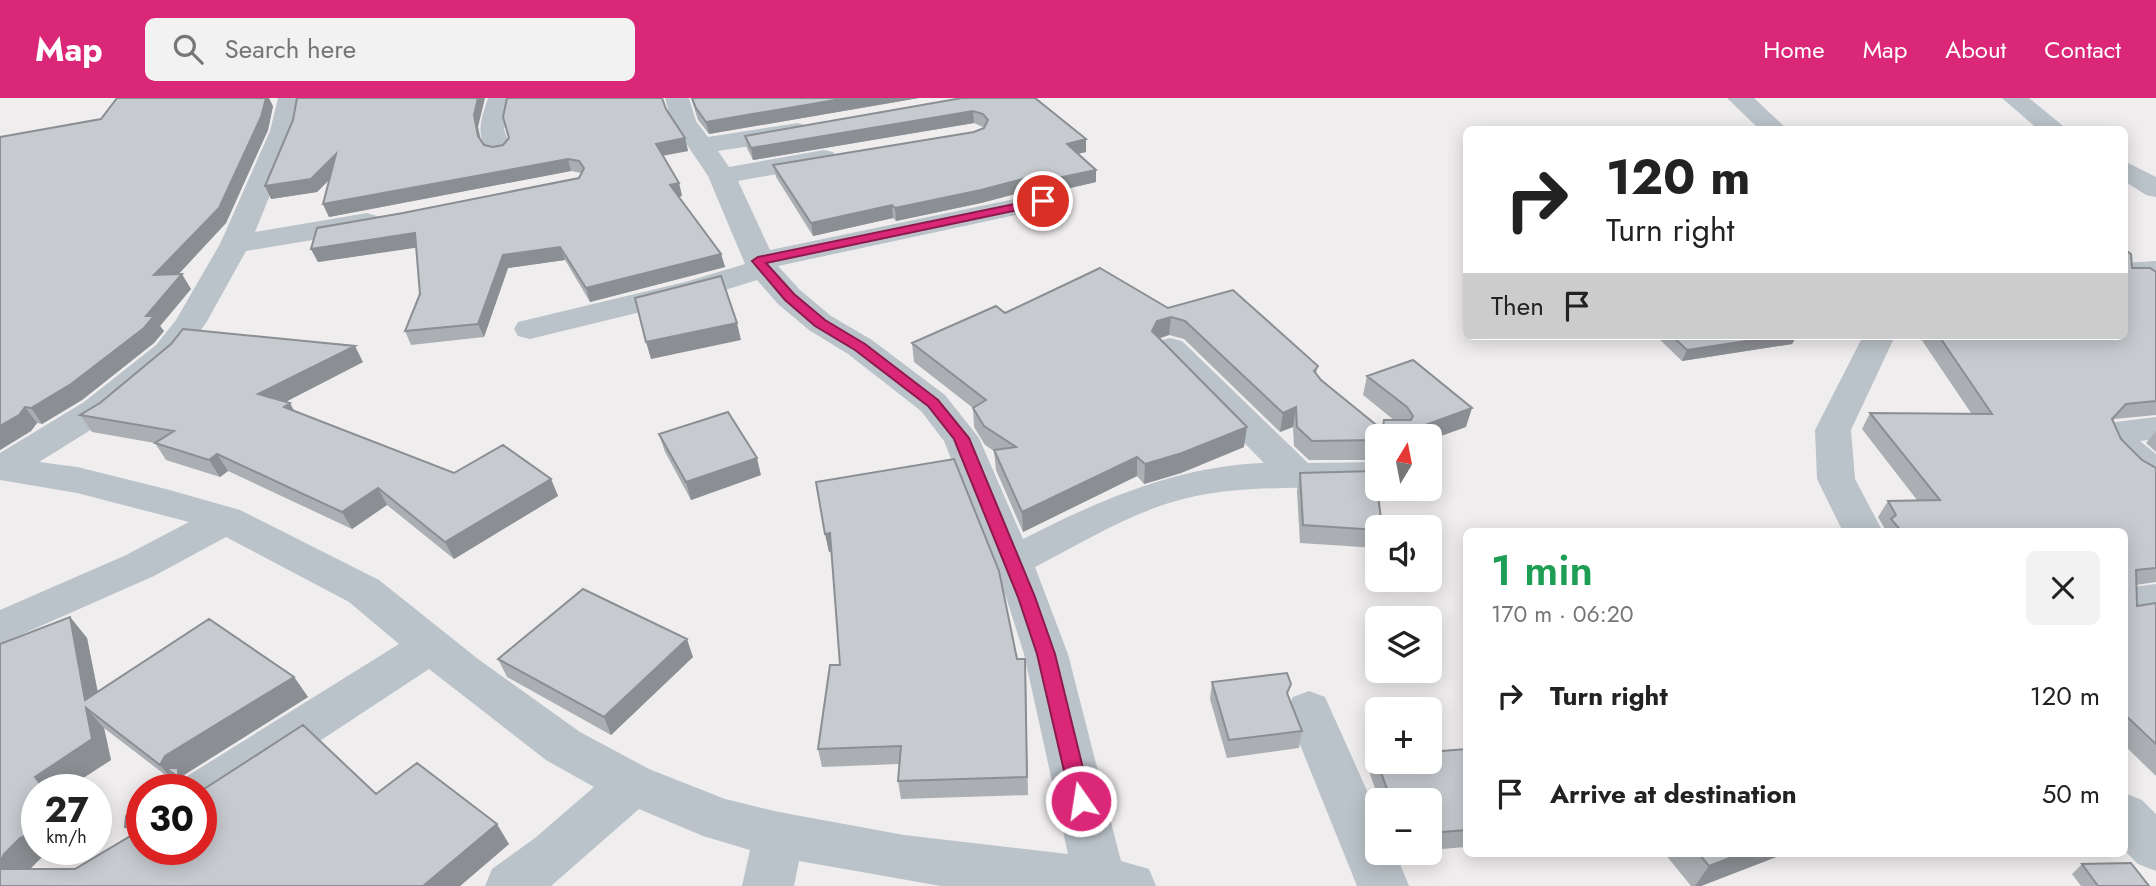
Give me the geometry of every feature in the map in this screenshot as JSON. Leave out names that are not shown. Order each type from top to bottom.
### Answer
[{"type":"street","points":[[1,468],[97,410],[168,352],[190,323],[235,244],[283,131],[290,98]]},
{"type":"street","points":[[498,149],[491,129],[500,98]]},
{"type":"street","points":[[1,468],[77,480],[226,520],[364,591],[563,746],[632,783],[720,820],[779,835],[904,858],[1115,883],[1046,654],[961,438],[933,403],[860,347],[820,323],[789,297],[761,265],[723,176],[684,121],[677,98]]},
{"type":"street","points":[[1739,98],[1771,126]]},
{"type":"street","points":[[2014,98],[2051,126]]},
{"type":"street","points":[[703,146],[822,126]]},
{"type":"street","points":[[723,176],[848,154]]},
{"type":"street","points":[[2132,161],[2156,189]]},
{"type":"street","points":[[530,328],[695,289],[761,265],[1043,201]]},
{"type":"street","points":[[235,244],[395,217]]},
{"type":"street","points":[[2128,272],[2156,270]]},
{"type":"street","points":[[1861,528],[1836,479],[1833,430],[1877,340]]},
{"type":"street","points":[[1170,348],[1297,474]]},
{"type":"street","points":[[2156,428],[2128,430],[2120,436],[2124,446],[2156,475]]},
{"type":"street","points":[[1012,562],[1105,516],[1166,492],[1218,479],[1297,474],[1365,474]]},
{"type":"street","points":[[0,628],[139,566],[226,520]]},
{"type":"street","points":[[2128,604],[2156,600]]},
{"type":"street","points":[[217,783],[431,645]]},
{"type":"street","points":[[1309,710],[1383,886]]},
{"type":"street","points":[[511,886],[553,854],[632,783]]},
{"type":"street","points":[[768,886],[779,835]]},
{"type":"building","points":[[117,98],[266,98],[261,117],[219,208],[154,275],[182,274],[146,316],[154,316],[144,328],[71,384],[31,408],[25,407],[19,415],[0,426],[0,137],[101,119]]},
{"type":"building","points":[[297,98],[478,98],[474,115],[478,136],[484,145],[493,147],[503,145],[509,138],[503,117],[507,98],[662,98],[685,138],[656,144],[679,183],[670,185],[721,254],[586,288],[560,247],[503,255],[478,324],[405,331],[420,294],[415,233],[311,249],[317,228],[579,178],[584,168],[579,161],[568,159],[323,204],[336,154],[311,179],[265,186],[293,120]]},
{"type":"building","points":[[692,98],[847,98],[706,122]]},
{"type":"building","points":[[962,98],[1035,98],[1086,139],[1067,144],[1096,170],[1053,179],[1027,178],[895,208],[892,205],[811,223],[773,165],[974,132],[984,128],[988,120],[983,114],[973,111],[751,148],[745,136]]},
{"type":"building","points":[[2128,252],[2131,254],[2132,268],[2150,268],[2156,272],[2156,401],[2126,404],[2112,419],[2121,439],[2142,460],[2156,468],[2156,568],[2136,570],[2137,606],[2156,603],[2156,744],[2128,718],[2128,528],[1899,528],[1891,519],[1896,515],[1888,501],[1940,500],[1870,413],[1992,414],[1942,340],[2128,340]]},
{"type":"building","points":[[1100,268],[1168,308],[1233,290],[1318,366],[1314,371],[1321,380],[1375,424],[1365,424],[1365,440],[1312,441],[1297,427],[1296,407],[1283,413],[1185,321],[1171,317],[1157,321],[1152,331],[1247,427],[1182,453],[1145,464],[1137,457],[1022,512],[994,450],[1016,447],[984,426],[973,408],[986,400],[912,343],[996,306],[1005,313]]},
{"type":"building","points":[[721,276],[737,323],[646,342],[635,298]]},
{"type":"building","points":[[183,329],[355,346],[258,394],[290,403],[284,407],[454,473],[503,445],[551,479],[445,542],[378,488],[342,512],[217,454],[209,460],[155,443],[174,431],[80,415],[100,403],[171,344]]},
{"type":"building","points":[[1676,340],[1753,340],[1687,350]]},
{"type":"building","points":[[1413,360],[1472,408],[1428,424],[1384,424],[1384,420],[1411,420],[1413,416],[1407,407],[1367,376]]},
{"type":"building","points":[[728,412],[757,458],[686,482],[659,434]]},
{"type":"building","points":[[954,459],[999,571],[1017,659],[1025,659],[1027,777],[898,781],[901,746],[818,749],[830,665],[840,665],[830,533],[825,534],[816,482]]},
{"type":"building","points":[[1365,471],[1365,501],[1379,501],[1380,515],[1365,515],[1365,529],[1303,525],[1300,473]]},
{"type":"building","points":[[583,589],[687,639],[604,717],[498,659]]},
{"type":"building","points":[[70,617],[85,700],[209,619],[294,677],[165,756],[160,765],[86,708],[92,739],[40,774],[21,774],[21,838],[4,854],[0,863],[0,644]]},
{"type":"building","points":[[1287,673],[1291,684],[1287,693],[1302,731],[1229,740],[1212,682]]},
{"type":"building","points":[[303,725],[376,794],[417,763],[497,824],[423,886],[0,886],[0,869],[75,869],[82,865],[112,865],[112,847],[126,839],[126,865],[217,865],[217,781]]},
{"type":"building","points":[[1463,749],[1463,830],[1442,832],[1442,788],[1387,788],[1382,774],[1442,774],[1442,751]]},
{"type":"building","points":[[166,768],[178,768],[178,774]]},
{"type":"building","points":[[1702,857],[1732,857],[1709,866]]},
{"type":"building","points":[[2131,863],[2149,886],[2098,886],[2082,864]]},
{"type":"route","points":[[1043,201],[758,261],[789,297],[820,323],[860,347],[933,403],[961,438],[1027,597],[1046,654],[1081,801]]}]
